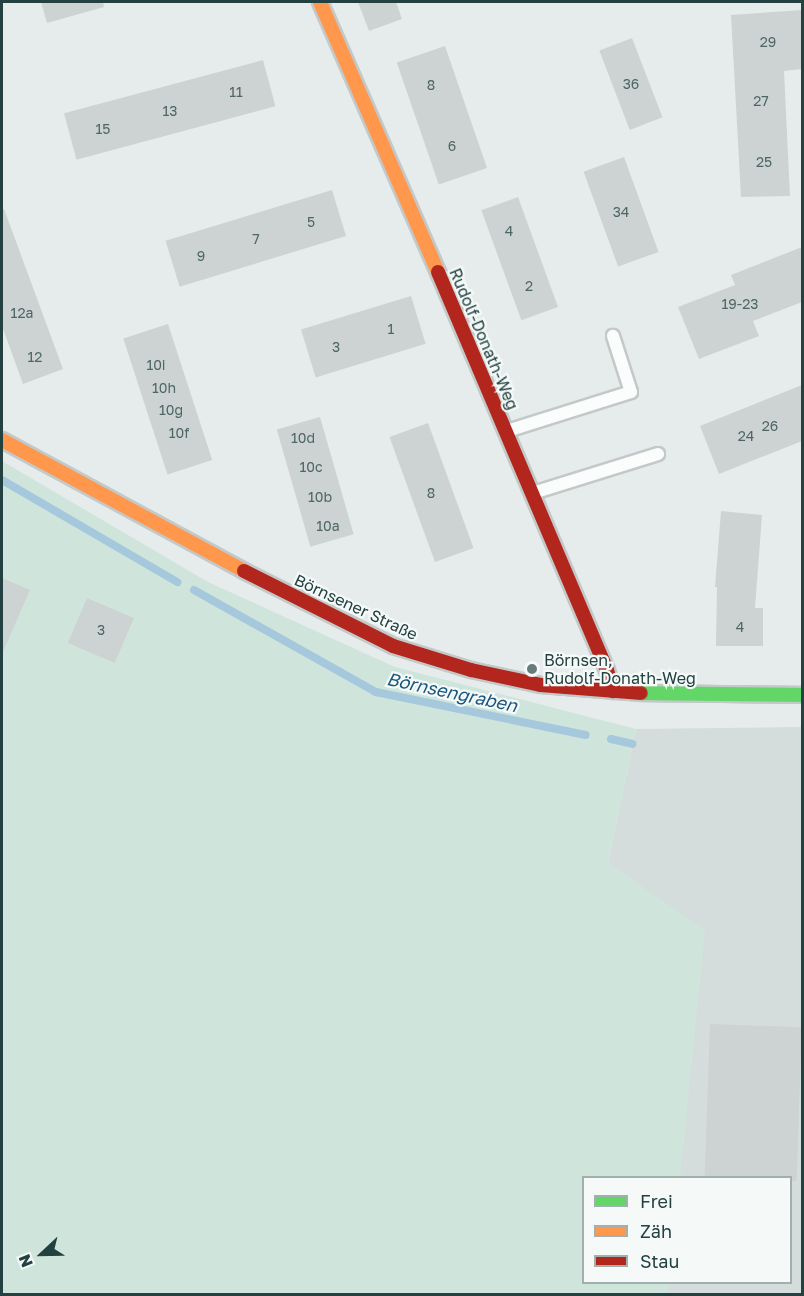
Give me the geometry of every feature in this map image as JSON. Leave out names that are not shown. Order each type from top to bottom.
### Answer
[{"type":"street","name":"Rudolf-Donath-Weg","points":[[320,2],[506,431],[607,670],[613,692]]},
{"type":"street","name":"Börnsener Straße","points":[[2,440],[292,596],[393,646],[471,670],[541,685],[664,695],[802,695]]},
{"type":"lane","points":[[506,431],[631,392],[613,336]]},
{"type":"lane","points":[[532,493],[658,454]]},
{"type":"shaded area","points":[[802,727],[802,1294],[641,1294],[640,1284],[792,1284],[792,1176],[632,1176],[608,863],[636,729]]},
{"type":"green space","points":[[2,461],[208,582],[395,667],[636,729],[608,863],[705,930],[680,1176],[582,1176],[582,1284],[669,1284],[668,1294],[2,1294]]},
{"type":"building","points":[[41,2],[103,2],[104,7],[47,23]]},
{"type":"building","points":[[358,2],[396,2],[402,19],[369,31]]},
{"type":"building","points":[[802,10],[802,69],[784,71],[790,196],[741,197],[731,15]]},
{"type":"building","points":[[632,38],[662,117],[630,130],[599,51]]},
{"type":"building","points":[[445,46],[487,168],[439,185],[397,63]]},
{"type":"building","points":[[263,60],[275,106],[76,160],[64,113]]},
{"type":"building","points":[[624,157],[659,252],[618,267],[584,172]]},
{"type":"building","points":[[332,190],[346,236],[180,287],[166,241]]},
{"type":"building","points":[[518,197],[558,307],[521,320],[481,210]]},
{"type":"building","points":[[2,209],[4,209],[63,369],[23,384],[2,326]]},
{"type":"building","points":[[802,247],[802,302],[753,321],[759,336],[699,359],[678,307],[735,285],[731,275]]},
{"type":"building","points":[[411,296],[426,344],[316,377],[301,330]]},
{"type":"building","points":[[168,324],[212,460],[167,475],[123,339]]},
{"type":"building","points":[[802,385],[802,441],[719,474],[700,426]]},
{"type":"building","points":[[320,417],[354,534],[310,547],[277,429]]},
{"type":"building","points":[[428,423],[473,548],[435,562],[389,437]]},
{"type":"building","points":[[721,511],[762,515],[755,608],[763,608],[763,646],[716,646],[717,587],[715,587]]},
{"type":"building","points":[[2,578],[30,590],[2,654]]},
{"type":"building","points":[[87,598],[134,618],[115,663],[68,643]]},
{"type":"building","points":[[710,1024],[802,1027],[797,1181],[792,1181],[792,1176],[705,1176]]},
{"type":"waterway","name":"Börnsengraben","points":[[2,480],[177,582]]},
{"type":"waterway","name":"Börnsengraben","points":[[194,590],[376,692],[586,735]]},
{"type":"waterway","name":"Börnsengraben","points":[[611,739],[632,744]]},
{"type":"traffic: fast","points":[[641,693],[802,695]]},
{"type":"traffic: slow","points":[[320,2],[438,272]]},
{"type":"traffic: slow","points":[[2,440],[244,571]]},
{"type":"traffic: jam","points":[[438,272],[607,670],[613,691]]},
{"type":"traffic: jam","points":[[244,571],[393,646],[471,670],[541,685],[641,693]]},
{"type":"place","name":"Börnsen, Rudolf-Donath-Weg","points":[[532,669]]}]
